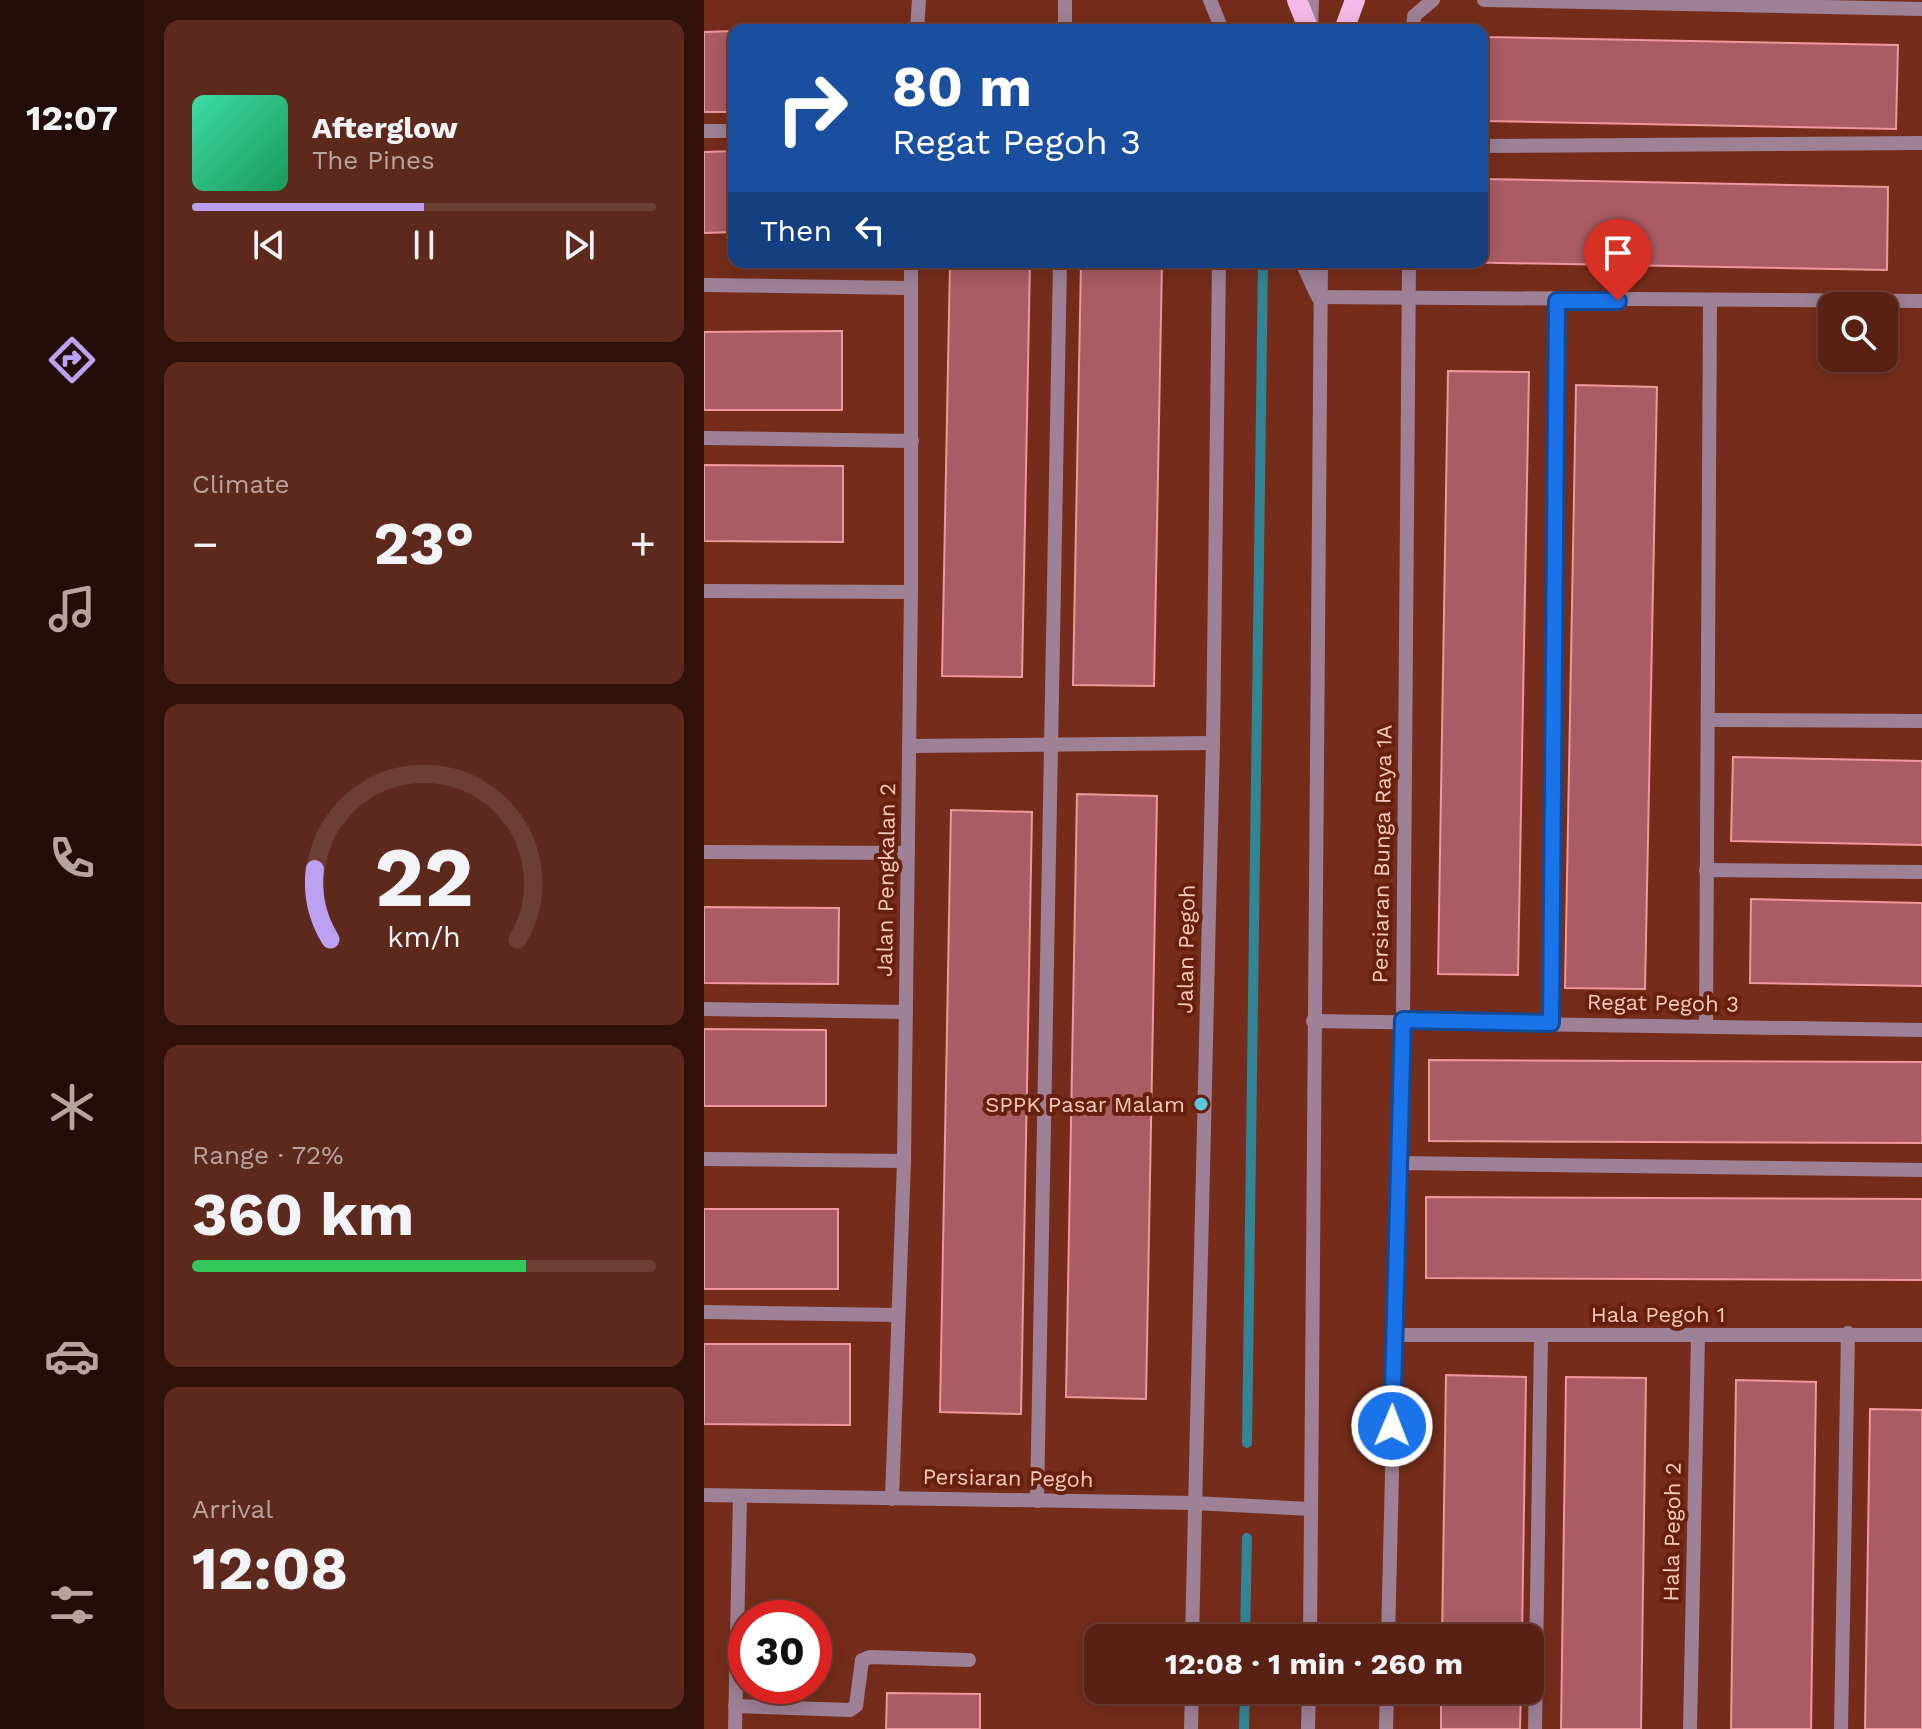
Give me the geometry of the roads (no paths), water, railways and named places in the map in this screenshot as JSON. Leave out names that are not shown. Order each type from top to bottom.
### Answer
[{"type":"main road","points":[[1297,0],[1307,24]]},
{"type":"main road","points":[[1345,24],[1355,0]]},
{"type":"street","points":[[917,24],[919,0]]},
{"type":"street","points":[[1065,0],[1065,24]]},
{"type":"street","points":[[1211,0],[1220,24]]},
{"type":"street","points":[[1310,24],[1312,0]]},
{"type":"street","points":[[1344,24],[1347,0]]},
{"type":"street","points":[[1413,24],[1414,16],[1433,0]]},
{"type":"street","points":[[1484,0],[1922,9]]},
{"type":"street","points":[[704,131],[728,131]]},
{"type":"street","points":[[1488,146],[1922,143]]},
{"type":"street","name":"Jalan Pengkalan 2","points":[[892,1499],[904,1161],[910,746],[911,268]]},
{"type":"street","points":[[1037,1501],[1060,268]]},
{"type":"street","name":"Jalan Pegoh","points":[[1192,1624],[1213,743],[1219,268]]},
{"type":"street","points":[[1305,268],[1318,297]]},
{"type":"street","points":[[1310,1624],[1320,268]]},
{"type":"street","name":"Persiaran Bunga Raya 1A","points":[[1388,1624],[1403,1020],[1409,268]]},
{"type":"street","points":[[704,285],[910,288]]},
{"type":"street","points":[[1318,297],[1557,301],[1922,301]]},
{"type":"street","points":[[1706,1025],[1710,300]]},
{"type":"street","points":[[1551,1023],[1557,301]]},
{"type":"street","points":[[704,438],[912,441]]},
{"type":"street","points":[[704,591],[911,592]]},
{"type":"street","points":[[1708,720],[1922,721]]},
{"type":"street","points":[[910,746],[1213,743]]},
{"type":"street","points":[[704,852],[908,853]]},
{"type":"street","points":[[1706,870],[1922,872]]},
{"type":"street","points":[[704,1009],[906,1012]]},
{"type":"street","name":"Regat Pegoh 3","points":[[1313,1021],[1922,1030]]},
{"type":"street","points":[[704,1159],[904,1161]]},
{"type":"street","points":[[1398,1163],[1922,1170]]},
{"type":"street","points":[[704,1312],[898,1315]]},
{"type":"street","points":[[1841,1729],[1848,1333]]},
{"type":"street","name":"Hala Pegoh 1","points":[[1394,1335],[1922,1335]]},
{"type":"street","points":[[1535,1729],[1541,1336]]},
{"type":"street","name":"Hala Pegoh 2","points":[[1690,1729],[1698,1336]]},
{"type":"street","name":"Persiaran Pegoh","points":[[704,1495],[1194,1503],[1311,1509]]},
{"type":"street","points":[[735,1729],[740,1496]]},
{"type":"street","points":[[735,1706],[850,1710],[856,1706],[862,1660],[870,1657],[969,1660]]},
{"type":"street","points":[[1191,1729],[1192,1704]]},
{"type":"street","points":[[1308,1729],[1309,1704]]},
{"type":"street","points":[[1386,1729],[1387,1704]]},
{"type":"waterway","points":[[1247,1443],[1263,268]]},
{"type":"waterway","points":[[1245,1624],[1247,1538]]},
{"type":"waterway","points":[[1244,1729],[1245,1704]]},
{"type":"place","name":"SPPK Pasar Malam","points":[[1201,1104]]}]
